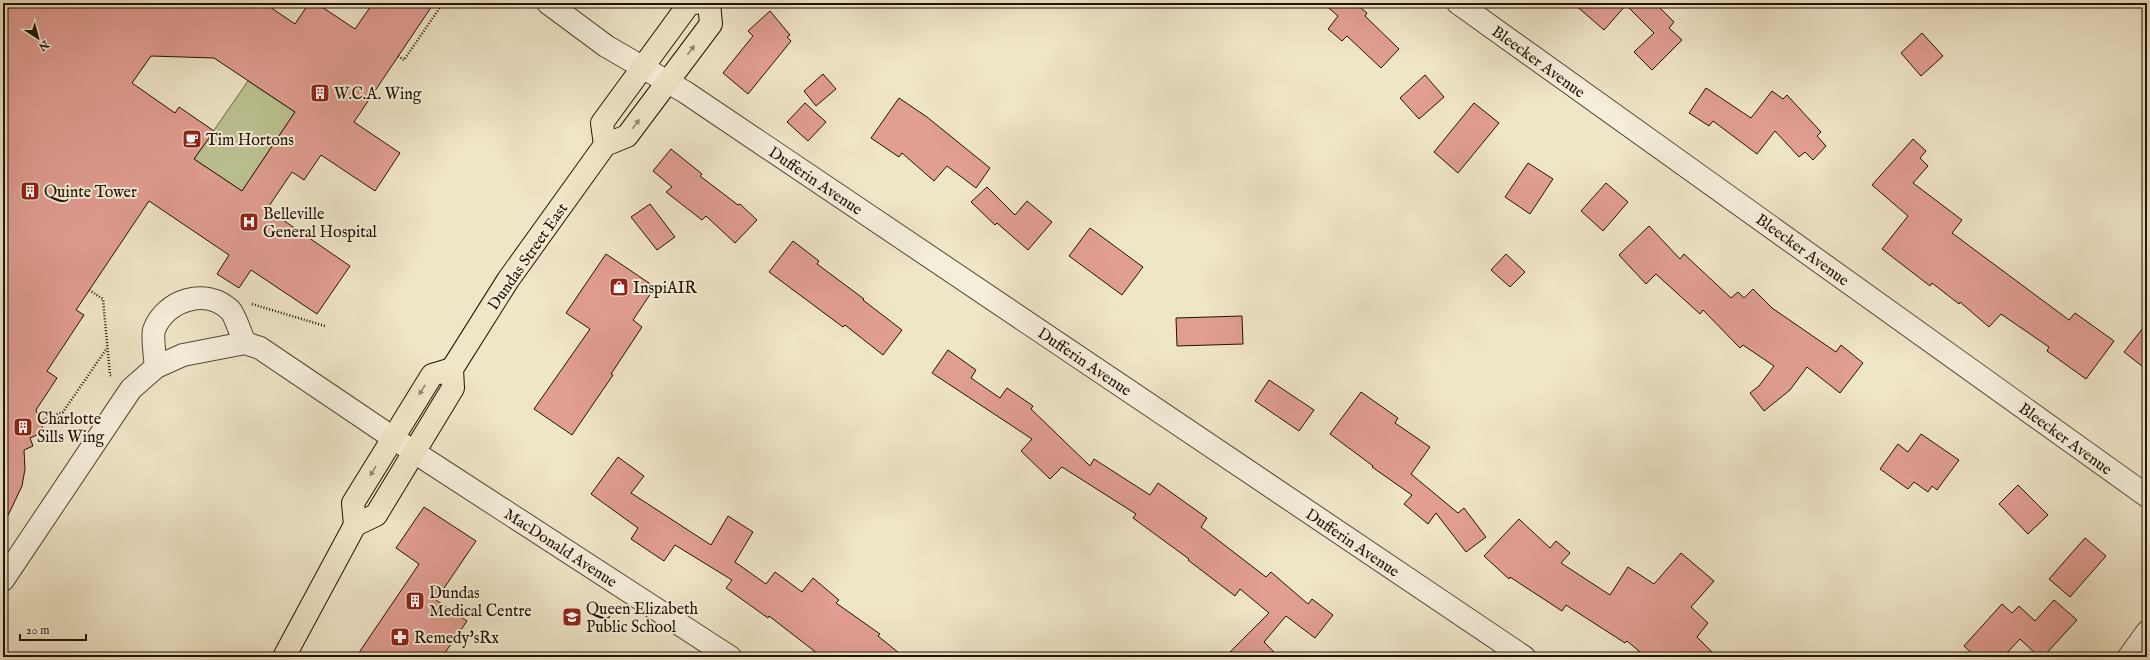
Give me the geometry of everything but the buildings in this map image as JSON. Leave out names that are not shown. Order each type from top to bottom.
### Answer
[{"type":"main road","points":[[695,3],[689,4],[602,123],[605,145],[627,136],[711,24],[709,3]]},
{"type":"main road","name":"Dundas Street East","points":[[452,369],[508,280],[605,145]]},
{"type":"main road","points":[[284,657],[355,526],[353,503],[432,375],[452,369],[453,388],[376,515],[355,526]]},
{"type":"street","name":"Dufferin Avenue","points":[[548,3],[606,46],[668,81],[1524,657]]},
{"type":"street","name":"Bleecker Avenue","points":[[1458,3],[2147,496]]},
{"type":"street","points":[[3,580],[131,389],[156,367],[183,355],[245,343],[230,310],[212,299],[188,298],[168,309],[154,330],[156,367]]},
{"type":"street","name":"MacDonald Avenue","points":[[245,343],[260,348],[414,452],[730,657]]},
{"type":"street","points":[[2129,657],[2147,632]]},
{"type":"path","points":[[398,56],[404,60],[442,4]]},
{"type":"path","points":[[89,290],[103,299],[110,375],[131,389]]},
{"type":"path","points":[[249,302],[325,326]]},
{"type":"path","points":[[40,421],[63,412],[107,347]]},
{"type":"green space","points":[[248,81],[295,112],[242,191],[194,159]]},
{"type":"place","name":"W.C.A. Wing","points":[[320,93]]},
{"type":"place","name":"Tim Hortons","points":[[192,139]]},
{"type":"place","name":"Quinte Tower","points":[[30,191]]},
{"type":"place","name":"Belleville General Hospital","points":[[249,222]]},
{"type":"place","name":"InspiAIR","points":[[619,287]]},
{"type":"place","name":"Charlotte Sills Wing","points":[[23,427]]},
{"type":"place","name":"Dundas Medical Centre","points":[[415,601]]},
{"type":"place","name":"Queen Elizabeth Public School","points":[[572,617]]},
{"type":"place","name":"Remedy'sRx","points":[[400,637]]}]
